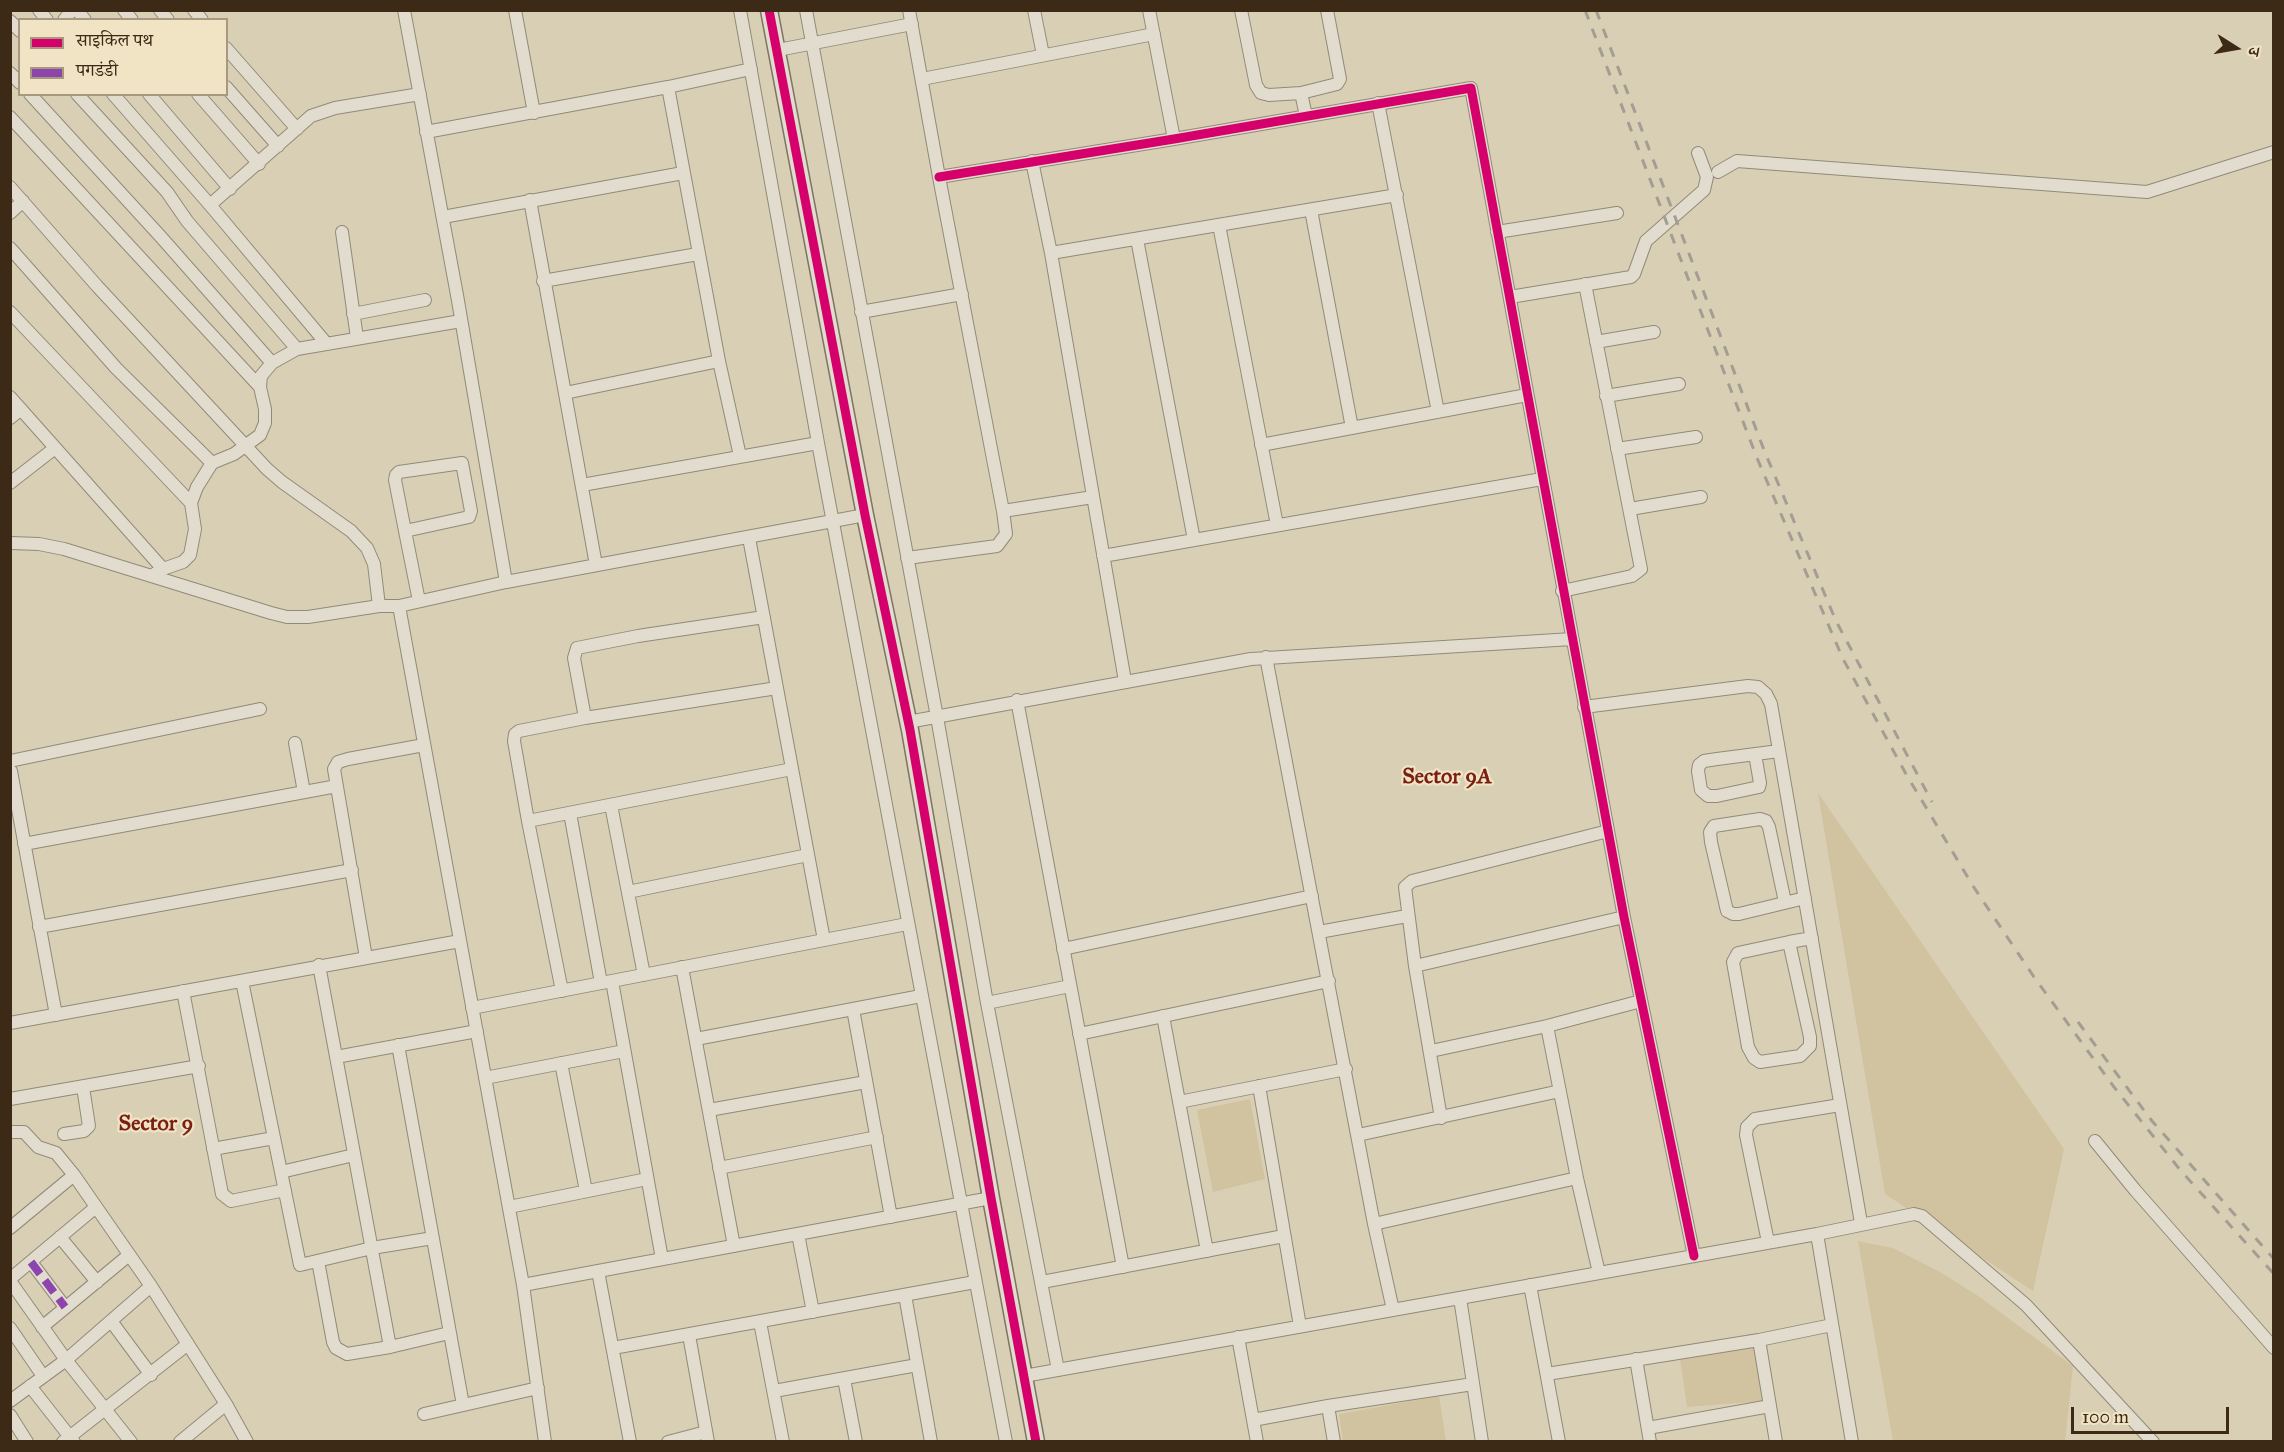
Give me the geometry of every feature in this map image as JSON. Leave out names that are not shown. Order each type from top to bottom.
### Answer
[{"type":"street","points":[[404,10],[443,217],[506,582]]},
{"type":"street","points":[[515,10],[534,113]]},
{"type":"street","points":[[740,10],[832,522],[1006,1442]]},
{"type":"street","points":[[770,10],[865,516],[908,722],[1036,1442]]},
{"type":"street","points":[[806,10],[937,717],[987,1003],[1058,1370]]},
{"type":"street","points":[[907,558],[997,546],[1006,534],[909,10]]},
{"type":"street","points":[[1034,10],[1043,55]]},
{"type":"street","points":[[1149,10],[1174,139]]},
{"type":"street","points":[[1241,10],[1254,78],[1261,93],[1269,95],[1301,93],[1338,84],[1340,79],[1327,10]]},
{"type":"street","points":[[778,50],[912,24]]},
{"type":"street","points":[[922,79],[1154,34]]},
{"type":"street","points":[[228,50],[297,129]]},
{"type":"street","points":[[426,132],[534,113],[752,69]]},
{"type":"street","points":[[668,87],[698,254],[740,456]]},
{"type":"street","points":[[939,177],[1471,88],[1562,591],[1624,917],[1694,1256]]},
{"type":"street","points":[[228,89],[278,146]]},
{"type":"street","points":[[1301,93],[1306,116]]},
{"type":"street","points":[[210,205],[311,116],[320,112],[420,94]]},
{"type":"street","points":[[32,96],[272,363]]},
{"type":"street","points":[[79,96],[167,192],[187,221],[297,348]]},
{"type":"street","points":[[115,96],[210,205],[326,344]]},
{"type":"street","points":[[151,96],[230,189]]},
{"type":"street","points":[[200,96],[259,164]]},
{"type":"street","points":[[1378,104],[1438,412]]},
{"type":"street","points":[[10,117],[260,387]]},
{"type":"street","points":[[1723,168],[1737,161],[1761,162],[2147,192],[2274,152]]},
{"type":"street","points":[[1510,297],[1633,275],[1646,241],[1704,190],[1707,177],[1698,153]]},
{"type":"street","points":[[1032,161],[1051,253],[1125,681]]},
{"type":"street","points":[[443,217],[683,172]]},
{"type":"street","points":[[10,188],[246,447],[282,483],[337,520],[367,548],[374,564],[379,606]]},
{"type":"street","points":[[1051,253],[1397,195]]},
{"type":"street","points":[[530,200],[596,565]]},
{"type":"street","points":[[10,213],[23,201]]},
{"type":"street","points":[[1311,210],[1352,428]]},
{"type":"street","points":[[1497,232],[1617,213]]},
{"type":"street","points":[[1219,225],[1277,525]]},
{"type":"street","points":[[342,232],[357,338]]},
{"type":"street","points":[[1137,239],[1194,540]]},
{"type":"street","points":[[10,248],[116,368],[212,463]]},
{"type":"street","points":[[543,281],[698,254]]},
{"type":"street","points":[[1562,591],[1638,573],[1641,564],[1585,284]]},
{"type":"street","points":[[861,312],[962,294]]},
{"type":"street","points":[[353,314],[425,300]]},
{"type":"street","points":[[10,312],[191,503]]},
{"type":"street","points":[[151,576],[183,562],[190,555],[195,529],[191,516],[191,503],[197,487],[212,463],[246,447],[260,435],[265,423],[265,409],[260,387],[261,376],[272,363],[297,348],[461,321]]},
{"type":"street","points":[[1596,342],[1654,332]]},
{"type":"street","points":[[565,393],[719,361]]},
{"type":"street","points":[[1606,396],[1678,384]]},
{"type":"street","points":[[1261,445],[1527,395]]},
{"type":"street","points":[[10,397],[163,569]]},
{"type":"street","points":[[10,418],[21,410]]},
{"type":"street","points":[[1617,449],[1696,437]]},
{"type":"street","points":[[582,485],[818,443]]},
{"type":"street","points":[[10,483],[55,448]]},
{"type":"street","points":[[419,601],[396,475],[399,472],[485,459]]},
{"type":"street","points":[[405,531],[469,517],[471,511],[462,463]]},
{"type":"street","points":[[1103,556],[1542,479]]},
{"type":"street","points":[[1003,511],[1093,497]]},
{"type":"street","points":[[1630,509],[1701,497]]},
{"type":"street","points":[[10,543],[39,544],[64,549],[287,617],[308,617],[379,606],[399,606],[506,582],[865,516]]},
{"type":"street","points":[[749,538],[824,940]]},
{"type":"street","points":[[399,606],[523,1285],[545,1442]]},
{"type":"street","points":[[585,718],[574,658],[577,648],[638,636],[764,618]]},
{"type":"street","points":[[908,722],[1017,700],[1266,657],[1572,639]]},
{"type":"street","points":[[1266,657],[1374,1224],[1393,1310]]},
{"type":"street","points":[[1584,707],[1748,686],[1758,687],[1767,694],[1771,704],[1861,1223]]},
{"type":"street","points":[[561,991],[528,821],[514,741],[515,734],[519,731],[585,718],[777,688]]},
{"type":"street","points":[[1017,700],[1123,1267]]},
{"type":"street","points":[[10,761],[260,709]]},
{"type":"street","points":[[295,743],[304,792]]},
{"type":"street","points":[[366,958],[334,769],[338,762],[424,745]]},
{"type":"street","points":[[1755,754],[1759,787],[1717,796],[1708,796],[1701,790],[1698,771],[1704,761],[1755,754],[1779,751]]},
{"type":"street","points":[[528,821],[792,769]]},
{"type":"street","points":[[11,771],[56,1015]]},
{"type":"street","points":[[24,844],[337,786]]},
{"type":"street","points":[[612,805],[644,975]]},
{"type":"street","points":[[570,813],[606,982],[624,1051],[662,1259]]},
{"type":"street","points":[[1785,903],[1766,821],[1760,819],[1714,826],[1710,832],[1711,842],[1727,911],[1739,914],[1785,903],[1804,898]]},
{"type":"street","points":[[1441,1118],[1407,916],[1405,887],[1412,881],[1608,831]]},
{"type":"street","points":[[628,892],[808,855]]},
{"type":"street","points":[[39,927],[352,870]]},
{"type":"street","points":[[1063,949],[1312,896]]},
{"type":"street","points":[[1319,932],[1407,916]]},
{"type":"street","points":[[1415,966],[1624,917]]},
{"type":"street","points":[[472,1008],[907,924]]},
{"type":"street","points":[[1789,942],[1810,1046],[1800,1056],[1760,1062],[1754,1058],[1748,1047],[1732,962],[1738,953],[1789,942],[1812,938]]},
{"type":"street","points":[[10,1023],[460,940]]},
{"type":"street","points":[[319,965],[390,1347]]},
{"type":"street","points":[[682,967],[734,1246]]},
{"type":"street","points":[[242,981],[300,1265],[372,1248],[433,1238]]},
{"type":"street","points":[[1079,1034],[1329,981]]},
{"type":"street","points":[[987,1003],[1070,986]]},
{"type":"street","points":[[183,991],[222,1194],[228,1200],[285,1190]]},
{"type":"street","points":[[696,1039],[921,996]]},
{"type":"street","points":[[1431,1051],[1641,1002]]},
{"type":"street","points":[[853,1009],[891,1217]]},
{"type":"street","points":[[1163,1016],[1207,1251]]},
{"type":"street","points":[[1546,1026],[1576,1178],[1599,1273]]},
{"type":"street","points":[[336,1057],[477,1031]]},
{"type":"street","points":[[398,1045],[463,1405]]},
{"type":"street","points":[[485,1078],[624,1051]]},
{"type":"street","points":[[561,1063],[586,1191]]},
{"type":"street","points":[[10,1099],[198,1066]]},
{"type":"street","points":[[1179,1102],[1346,1069]]},
{"type":"street","points":[[709,1110],[866,1082]]},
{"type":"street","points":[[64,1134],[84,1131],[89,1126],[83,1086]]},
{"type":"street","points":[[1259,1086],[1300,1326]]},
{"type":"street","points":[[1358,1135],[1560,1091]]},
{"type":"street","points":[[1768,1242],[1746,1136],[1747,1127],[1755,1119],[1840,1106]]},
{"type":"street","points":[[10,1132],[24,1132],[38,1147],[56,1154],[74,1174],[151,1286],[226,1404],[247,1442]]},
{"type":"street","points":[[719,1168],[877,1137]]},
{"type":"street","points":[[213,1149],[274,1138]]},
{"type":"street","points":[[2095,1141],[2142,1199],[2274,1348]]},
{"type":"street","points":[[281,1172],[354,1155]]},
{"type":"street","points":[[10,1228],[74,1174]]},
{"type":"street","points":[[1374,1224],[1576,1178]]},
{"type":"street","points":[[509,1207],[647,1179]]},
{"type":"street","points":[[523,1285],[991,1198]]},
{"type":"street","points":[[96,1207],[10,1280],[66,1360],[131,1442]]},
{"type":"street","points":[[1024,1376],[1817,1234],[1907,1214],[1922,1216],[2026,1305],[2153,1442]]},
{"type":"street","points":[[798,1234],[813,1312]]},
{"type":"street","points":[[1817,1234],[1852,1442]]},
{"type":"street","points":[[1042,1282],[1284,1236]]},
{"type":"street","points":[[60,1237],[97,1282]]},
{"type":"street","points":[[42,1327],[129,1256]]},
{"type":"street","points":[[318,1260],[333,1342],[336,1348],[346,1354],[390,1347],[449,1333]]},
{"type":"street","points":[[31,1262],[66,1307]]},
{"type":"street","points":[[598,1271],[630,1442]]},
{"type":"street","points":[[613,1348],[975,1282]]},
{"type":"street","points":[[1530,1285],[1559,1442]]},
{"type":"street","points":[[10,1401],[66,1360],[151,1286]]},
{"type":"street","points":[[905,1295],[931,1442]]},
{"type":"street","points":[[1460,1298],[1482,1442]]},
{"type":"street","points":[[111,1322],[151,1375]]},
{"type":"street","points":[[760,1322],[783,1442]]},
{"type":"street","points":[[1547,1374],[1759,1340],[1832,1325]]},
{"type":"street","points":[[10,1328],[43,1376]]},
{"type":"street","points":[[668,1442],[707,1437],[689,1335]]},
{"type":"street","points":[[1238,1337],[1257,1442]]},
{"type":"street","points":[[1759,1340],[1776,1442]]},
{"type":"street","points":[[30,1386],[69,1440],[188,1344]]},
{"type":"street","points":[[1636,1359],[1650,1442]]},
{"type":"street","points":[[774,1391],[917,1365]]},
{"type":"street","points":[[844,1379],[856,1442]]},
{"type":"street","points":[[1253,1420],[1473,1384]]},
{"type":"street","points":[[424,1414],[538,1388]]},
{"type":"street","points":[[180,1442],[226,1404]]},
{"type":"street","points":[[1328,1406],[1334,1442]]},
{"type":"street","points":[[1648,1428],[1770,1406]]},
{"type":"street","points":[[10,1415],[27,1442]]},
{"type":"shaded area","points":[[1818,793],[2064,1149],[2033,1291],[1885,1194]]},
{"type":"shaded area","points":[[1250,1099],[1265,1179],[1213,1192],[1197,1110]]},
{"type":"shaded area","points":[[1858,1241],[1893,1248],[1940,1272],[1981,1298],[2073,1366],[2065,1441],[1893,1441]]},
{"type":"shaded area","points":[[1756,1344],[1765,1401],[1687,1407],[1680,1359]]},
{"type":"shaded area","points":[[1439,1396],[1446,1441],[1343,1441],[1339,1414]]},
{"type":"railway","points":[[1585,10],[1757,458],[1843,659],[1906,774],[1973,886],[2034,977],[2114,1087],[2181,1171],[2274,1274]]},
{"type":"railway","points":[[1596,10],[1764,450],[1836,621],[1932,802]]},
{"type":"railway","points":[[2078,1022],[2152,1121],[2274,1259]]},
{"type":"marked path","points":[[31,1262],[65,1307]]},
{"type":"cycle path","points":[[769,10],[865,515],[910,730],[1036,1442]]},
{"type":"cycle path","points":[[939,177],[1471,88],[1624,917],[1694,1256]]},
{"type":"district","name":"Sector 9A","points":[[1447,778]]},
{"type":"district","name":"Sector 9","points":[[156,1125]]}]
